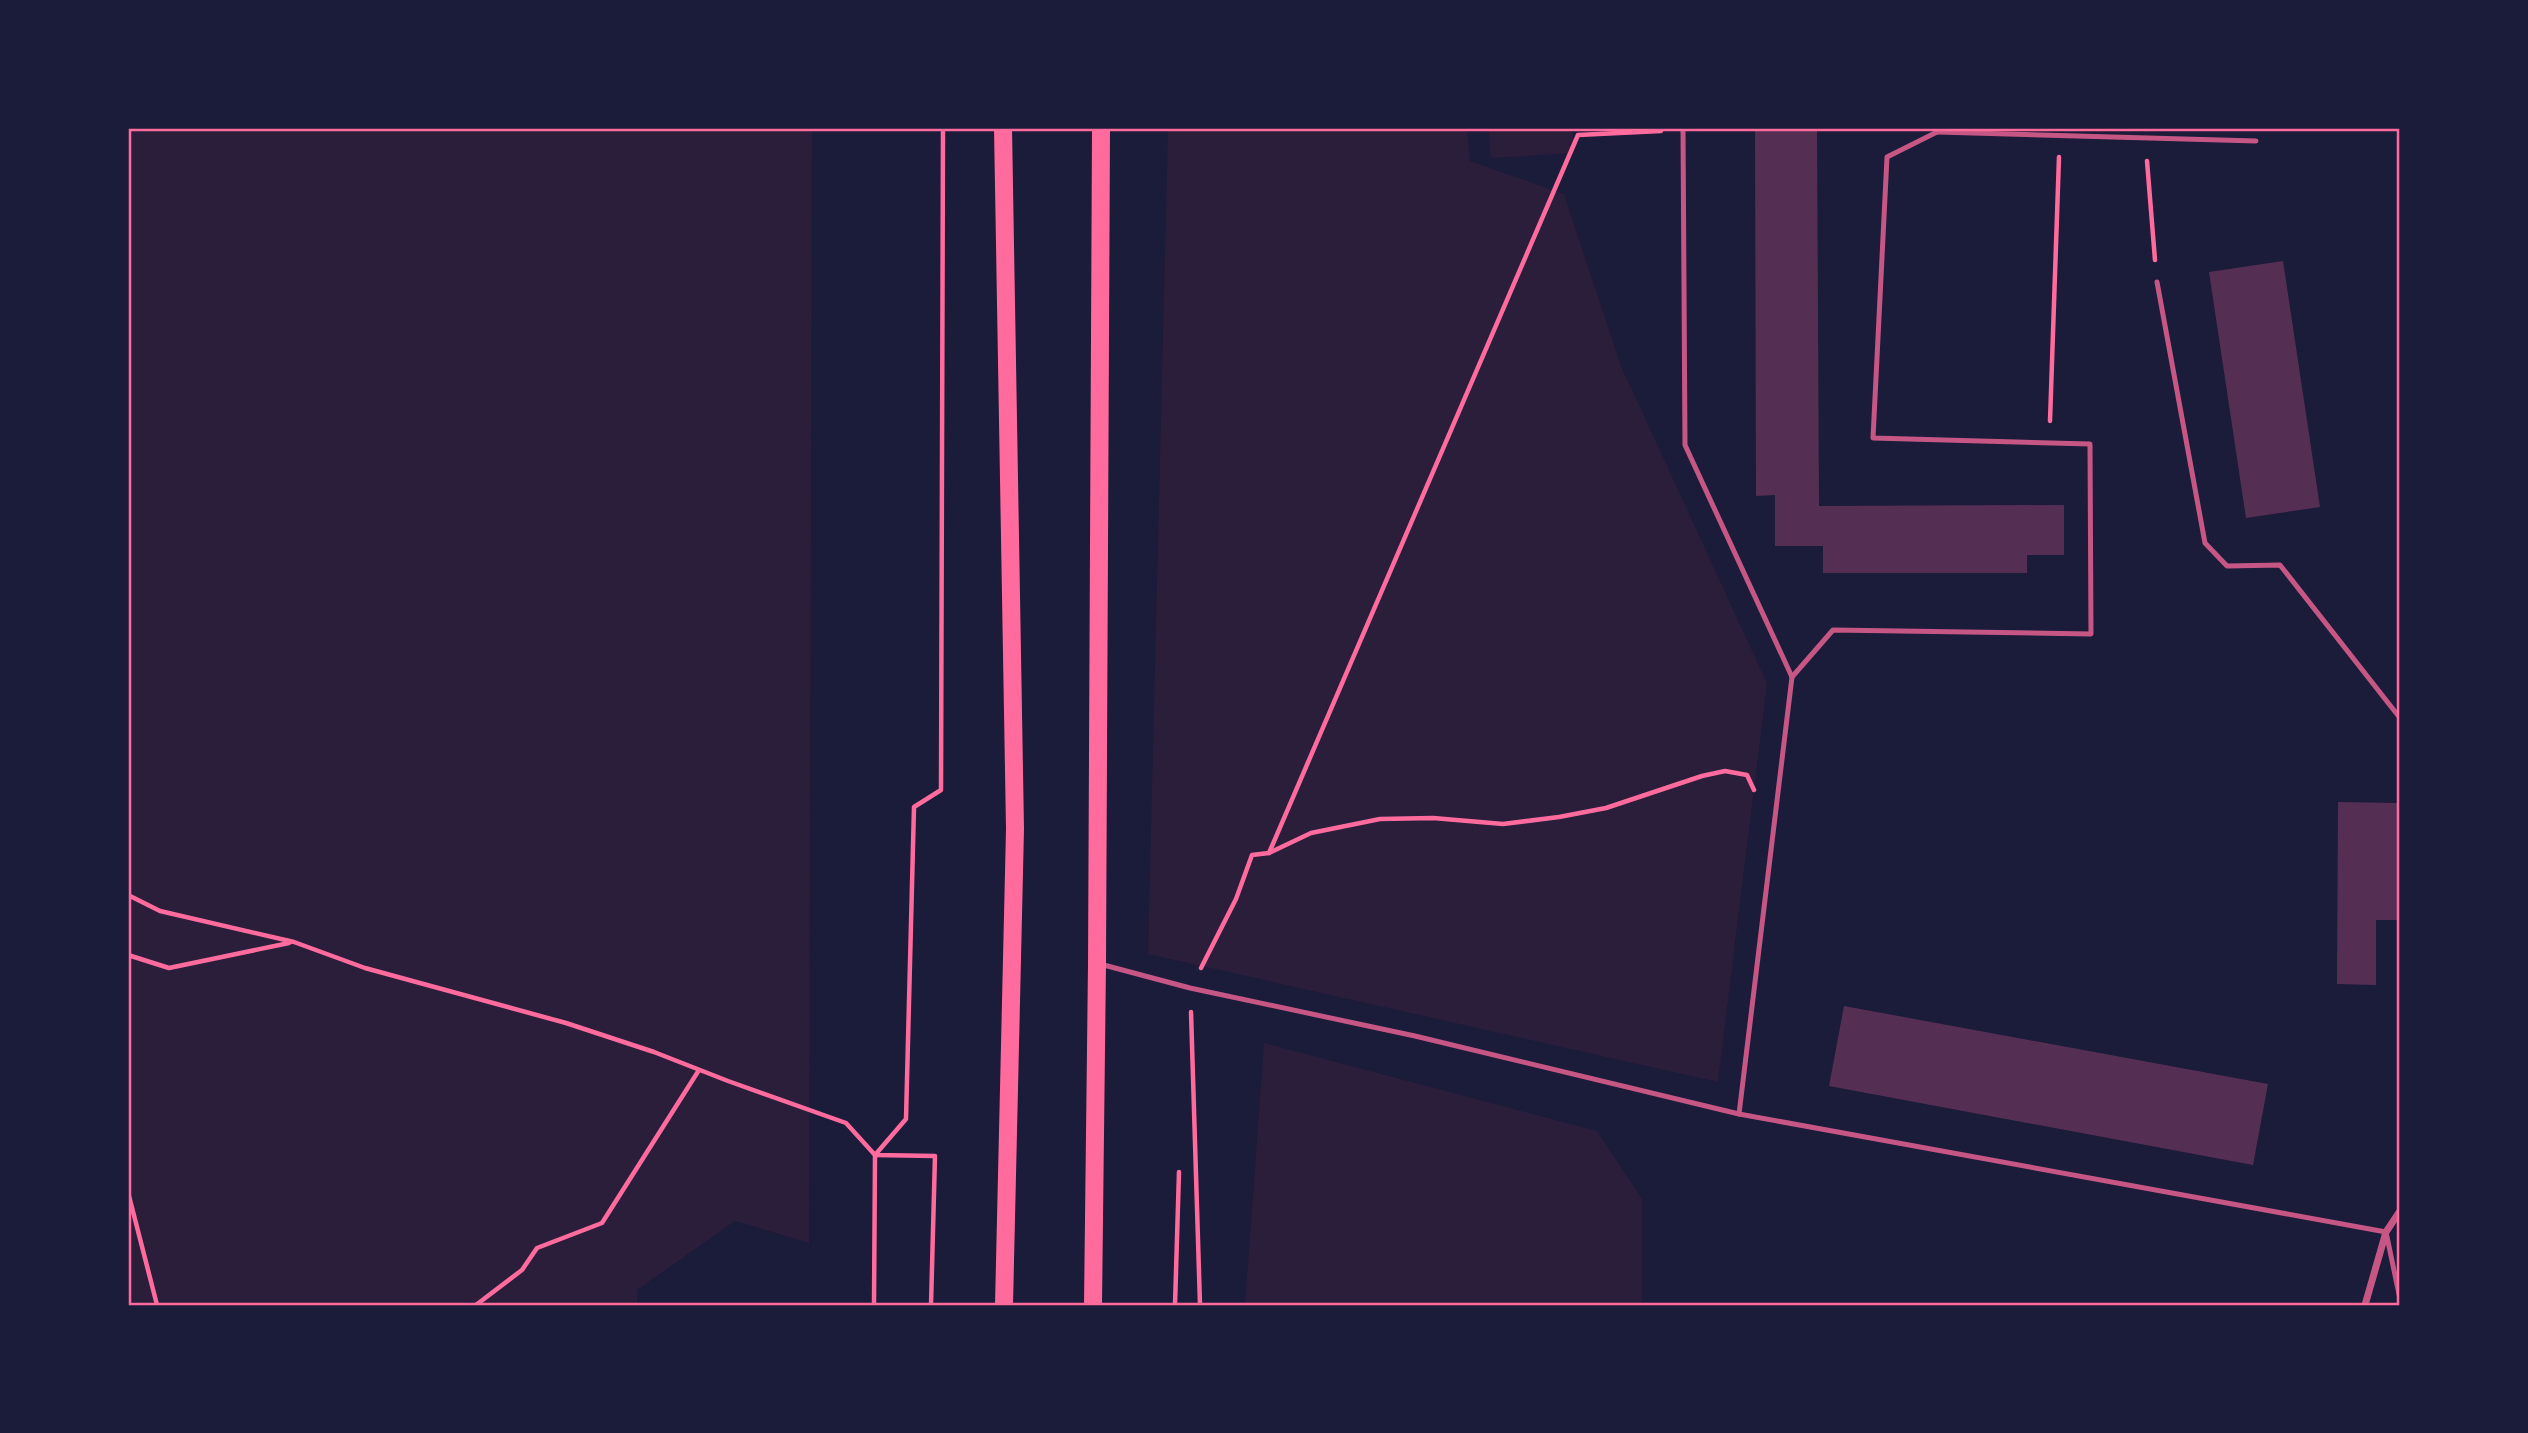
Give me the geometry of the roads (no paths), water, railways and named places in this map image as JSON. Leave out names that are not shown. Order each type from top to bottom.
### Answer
[{"type":"main road","points":[[1003,128],[1015,829],[1004,1305]]},
{"type":"main road","points":[[1093,1305],[1101,128]]},
{"type":"street","points":[[2365,1305],[2386,1232],[2400,1211]]},
{"type":"lane","points":[[1683,129],[1685,446],[1792,677],[1739,1114]]},
{"type":"lane","points":[[1792,677],[1833,630],[2091,634],[2090,444],[1873,438],[1887,157],[1938,130],[2256,141]]},
{"type":"lane","points":[[2157,282],[2205,543],[2227,566],[2280,565],[2400,718]]},
{"type":"lane","points":[[1097,964],[1190,988],[1415,1036],[1739,1114],[2386,1232],[2400,1299]]}]
